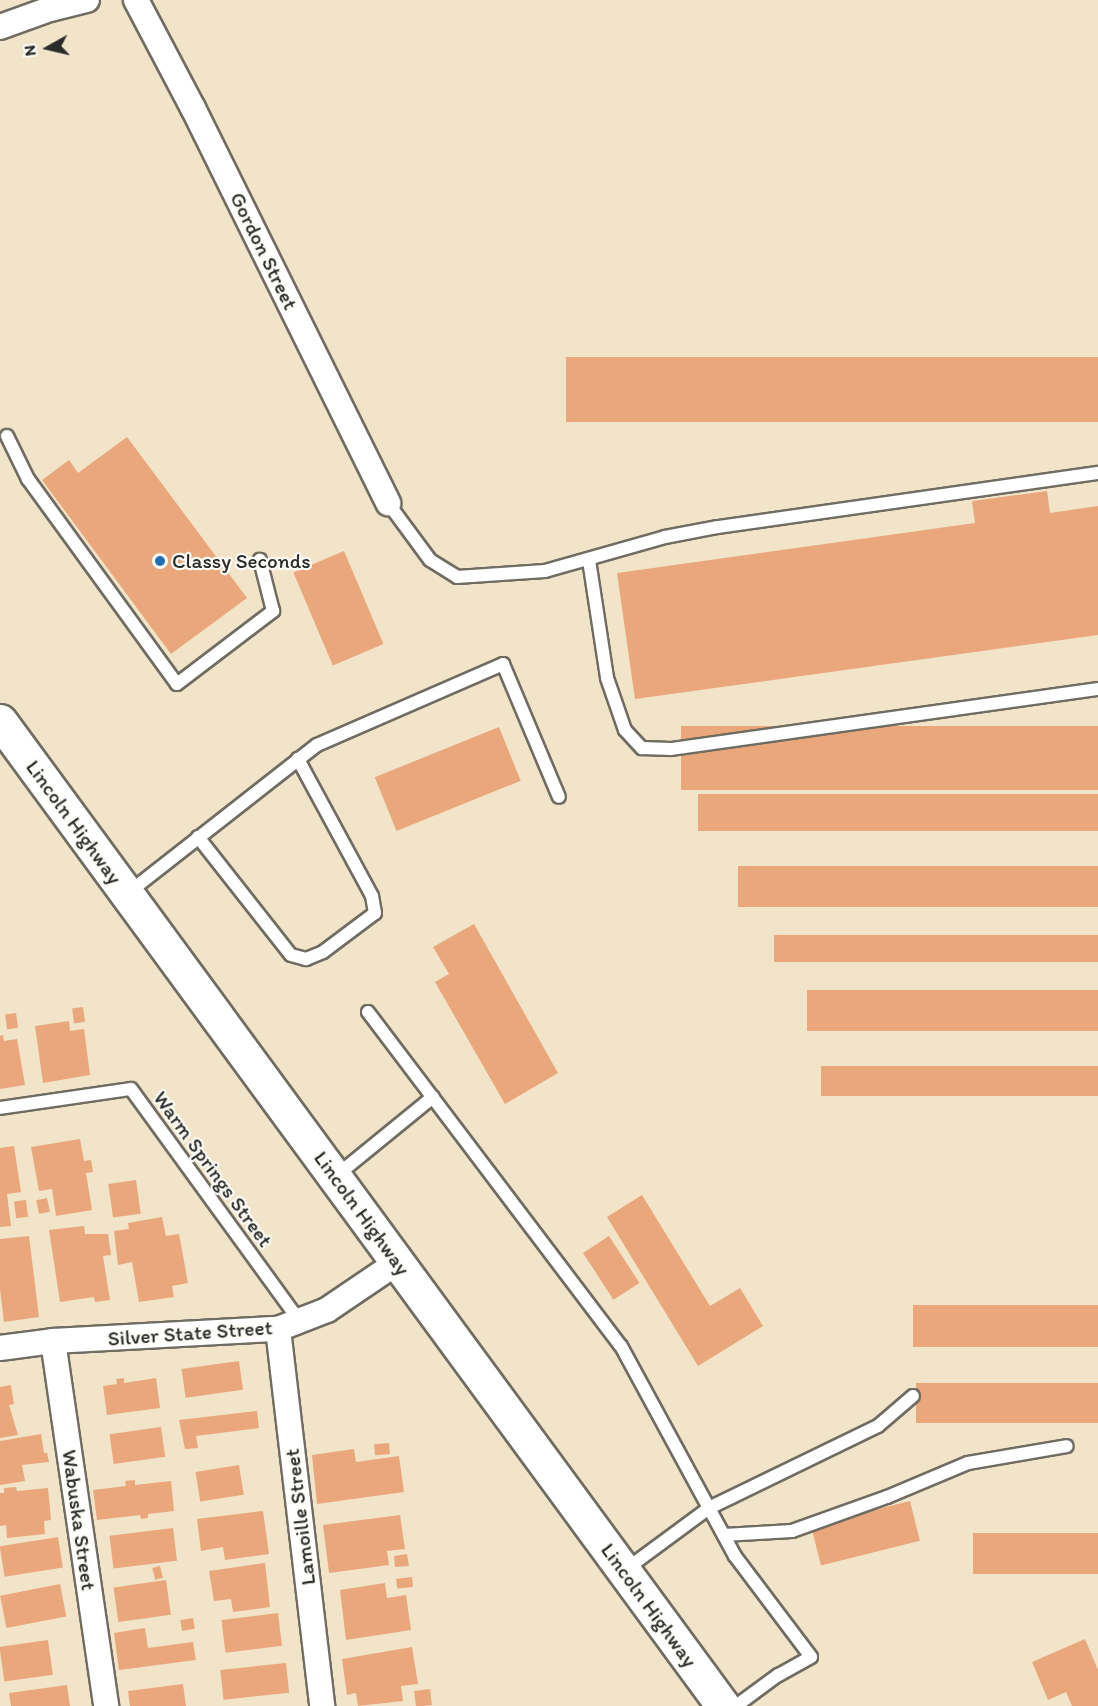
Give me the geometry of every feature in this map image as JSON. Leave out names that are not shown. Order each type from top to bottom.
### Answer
[{"type":"highway","name":"Lincoln Highway","points":[[3,730],[127,894],[723,1706]]},
{"type":"street","points":[[0,27],[50,9],[87,0]]},
{"type":"street","name":"Gordon Street","points":[[136,0],[193,108],[388,503]]},
{"type":"street","name":"Silver State Street","points":[[0,1348],[53,1341],[288,1324],[327,1310],[398,1262]]},
{"type":"street","name":"Lamoille Street","points":[[288,1324],[322,1706]]},
{"type":"street","name":"Wabuska Street","points":[[53,1341],[105,1702]]},
{"type":"lane","points":[[8,436],[28,480],[177,684],[273,611],[260,560]]},
{"type":"lane","points":[[388,503],[430,560],[457,577],[544,571],[665,537],[718,526],[1098,473]]},
{"type":"lane","points":[[589,560],[607,678],[625,730],[642,748],[671,749],[1098,689]]},
{"type":"lane","points":[[127,894],[317,745],[503,664],[559,797]]},
{"type":"lane","points":[[198,837],[291,955],[306,959],[323,951],[375,913],[372,896],[298,759]]},
{"type":"lane","points":[[368,1011],[621,1346],[735,1556],[811,1657],[777,1675],[736,1706]]},
{"type":"lane","name":"Warm Springs Street","points":[[0,1108],[131,1089],[288,1324]]},
{"type":"lane","points":[[335,1177],[433,1097]]},
{"type":"lane","points":[[624,1571],[709,1508],[878,1426],[913,1396]]},
{"type":"lane","points":[[724,1535],[792,1531],[887,1497],[968,1463],[1067,1446]]},
{"type":"building","points":[[566,357],[1098,357],[1098,422],[566,422]]},
{"type":"building","name":"Classy Seconds","points":[[127,437],[247,598],[171,654],[42,480],[69,460],[78,473]]},
{"type":"building","points":[[1047,491],[1050,513],[1098,506],[1098,635],[635,699],[617,573],[975,523],[972,501]]},
{"type":"building","points":[[344,551],[383,644],[333,665],[293,572]]},
{"type":"building","points":[[681,726],[1098,726],[1098,790],[681,790]]},
{"type":"building","points":[[499,727],[521,781],[396,831],[375,777]]},
{"type":"building","points":[[698,794],[1098,794],[1098,831],[698,831]]},
{"type":"building","points":[[738,866],[1098,866],[1098,907],[738,907]]},
{"type":"building","points":[[474,924],[558,1073],[505,1104],[435,982],[449,974],[433,947]]},
{"type":"building","points":[[774,935],[1098,935],[1098,962],[774,962]]},
{"type":"building","points":[[807,990],[1098,990],[1098,1031],[807,1031]]},
{"type":"building","points":[[83,1007],[85,1022],[74,1023],[72,1009]]},
{"type":"building","points":[[16,1013],[18,1028],[7,1029],[5,1015]]},
{"type":"building","points":[[69,1021],[70,1031],[84,1029],[90,1075],[43,1083],[35,1026]]},
{"type":"building","points":[[3,1035],[4,1041],[17,1039],[25,1085],[0,1089],[0,1036]]},
{"type":"building","points":[[821,1066],[1098,1066],[1098,1096],[821,1096]]},
{"type":"building","points":[[80,1139],[84,1161],[91,1160],[93,1172],[86,1173],[92,1210],[56,1216],[52,1189],[39,1191],[31,1147]]},
{"type":"building","points":[[14,1146],[21,1192],[7,1194],[11,1226],[0,1227],[0,1148]]},
{"type":"building","points":[[136,1180],[141,1214],[113,1218],[108,1184]]},
{"type":"building","points":[[642,1195],[710,1306],[740,1288],[763,1326],[698,1366],[607,1217]]},
{"type":"building","points":[[47,1198],[50,1212],[39,1214],[36,1200]]},
{"type":"building","points":[[26,1200],[28,1217],[16,1218],[14,1201]]},
{"type":"building","points":[[162,1217],[166,1236],[179,1234],[188,1283],[172,1286],[174,1297],[139,1302],[132,1262],[118,1265],[114,1231],[129,1229],[128,1223]]},
{"type":"building","points":[[84,1226],[85,1234],[108,1234],[111,1255],[103,1256],[110,1300],[95,1302],[94,1297],[60,1302],[49,1230]]},
{"type":"building","points":[[29,1236],[39,1317],[4,1322],[0,1289],[0,1239]]},
{"type":"building","points":[[609,1236],[639,1283],[614,1300],[583,1253]]},
{"type":"building","points":[[913,1305],[1098,1305],[1098,1347],[913,1347]]},
{"type":"building","points":[[239,1361],[243,1390],[186,1398],[182,1369]]},
{"type":"building","points":[[124,1378],[124,1383],[156,1378],[160,1408],[107,1415],[103,1386],[117,1384],[116,1379]]},
{"type":"building","points":[[916,1383],[1098,1383],[1098,1423],[916,1423]]},
{"type":"building","points":[[11,1385],[14,1404],[9,1405],[18,1435],[0,1438],[0,1387]]},
{"type":"building","points":[[257,1411],[259,1428],[196,1436],[198,1448],[185,1449],[179,1420]]},
{"type":"building","points":[[161,1427],[165,1457],[114,1464],[110,1434]]},
{"type":"building","points":[[41,1434],[44,1453],[47,1453],[49,1462],[22,1465],[25,1481],[0,1485],[0,1441]]},
{"type":"building","points":[[389,1443],[390,1454],[375,1455],[374,1444]]},
{"type":"building","points":[[354,1449],[356,1462],[399,1456],[404,1492],[317,1504],[312,1455]]},
{"type":"building","points":[[239,1465],[244,1495],[200,1502],[196,1472]]},
{"type":"building","points":[[135,1480],[135,1485],[171,1481],[174,1511],[148,1514],[148,1518],[141,1519],[140,1515],[97,1520],[93,1490],[126,1486],[125,1481]]},
{"type":"building","points":[[16,1487],[17,1491],[48,1488],[51,1520],[44,1521],[45,1534],[7,1538],[6,1525],[0,1526],[0,1493],[4,1493],[4,1488]]},
{"type":"building","points":[[910,1501],[920,1541],[821,1565],[811,1526]]},
{"type":"building","points":[[263,1511],[269,1554],[225,1560],[223,1547],[201,1551],[197,1519]]},
{"type":"building","points":[[400,1515],[405,1549],[387,1551],[389,1565],[329,1573],[323,1525]]},
{"type":"building","points":[[173,1528],[177,1561],[113,1569],[109,1536]]},
{"type":"building","points":[[973,1533],[1098,1533],[1098,1574],[973,1574]]},
{"type":"building","points":[[58,1537],[63,1568],[5,1577],[0,1546]]},
{"type":"building","points":[[407,1554],[409,1566],[395,1567],[394,1556]]},
{"type":"building","points":[[265,1563],[270,1607],[233,1612],[231,1599],[214,1601],[209,1571]]},
{"type":"building","points":[[160,1566],[163,1578],[155,1580],[152,1568]]},
{"type":"building","points":[[412,1577],[413,1587],[397,1589],[396,1579]]},
{"type":"building","points":[[166,1580],[171,1615],[118,1622],[114,1587]]},
{"type":"building","points":[[385,1583],[387,1598],[406,1595],[411,1630],[346,1640],[340,1590]]},
{"type":"building","points":[[60,1584],[66,1616],[6,1628],[0,1596]]},
{"type":"building","points":[[278,1613],[282,1646],[225,1653],[221,1620]]},
{"type":"building","points":[[193,1618],[195,1629],[182,1631],[180,1620]]},
{"type":"building","points":[[145,1628],[148,1648],[193,1642],[196,1660],[119,1670],[114,1633]]},
{"type":"building","points":[[1085,1639],[1098,1670],[1098,1706],[1072,1706],[1066,1692],[1048,1700],[1032,1662]]},
{"type":"building","points":[[48,1640],[53,1675],[4,1681],[0,1647]]},
{"type":"building","points":[[412,1647],[418,1684],[401,1686],[403,1701],[358,1706],[356,1693],[347,1695],[342,1659]]},
{"type":"building","points":[[286,1663],[289,1693],[223,1700],[220,1670]]},
{"type":"building","points":[[183,1684],[186,1706],[130,1706],[128,1691]]},
{"type":"building","points":[[67,1685],[70,1706],[11,1706],[9,1693]]},
{"type":"building","points":[[430,1689],[432,1705],[416,1706],[414,1691]]},
{"type":"place","name":"Classy Seconds","points":[[160,561]]}]
